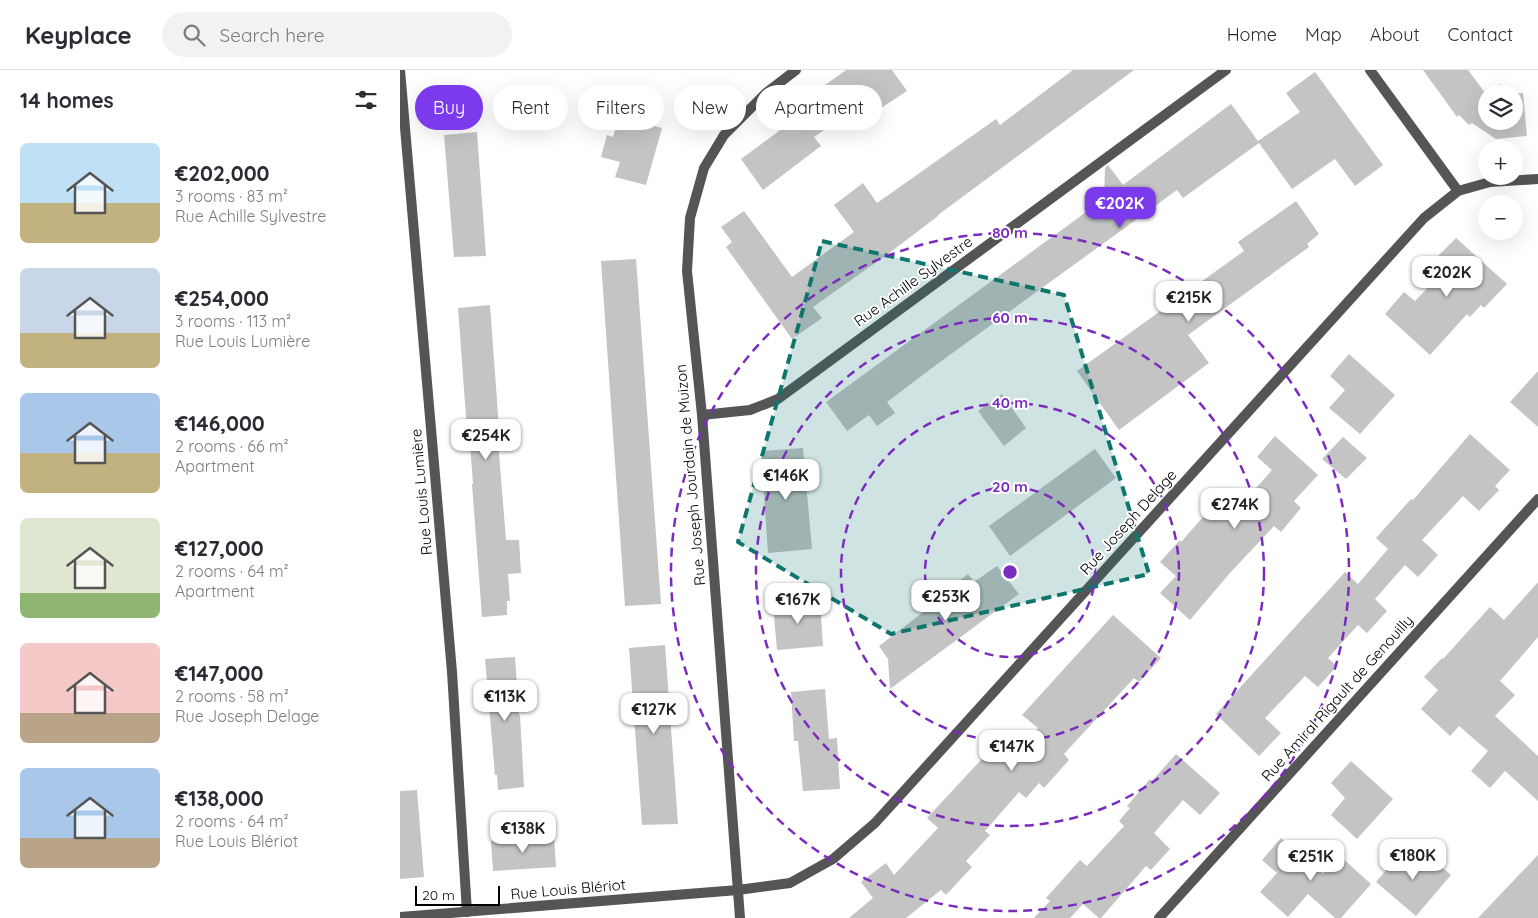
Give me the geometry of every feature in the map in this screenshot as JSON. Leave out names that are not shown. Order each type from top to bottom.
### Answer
[{"type":"street","name":"Rue Louis Lumière","points":[[400,70],[452,672],[467,912]]},
{"type":"street","name":"Rue Joseph Jourdain de Muizon","points":[[740,918],[702,415],[687,271],[690,218],[704,168],[724,135],[766,93],[796,70]]},
{"type":"street","name":"Rue Achille Sylvestre","points":[[702,415],[750,410],[778,399],[1226,70]]},
{"type":"street","points":[[1370,70],[1458,190]]},
{"type":"street","name":"Rue Joseph Delage","points":[[738,890],[790,883],[833,859],[875,824],[1424,218],[1458,190],[1490,182],[1538,180]]},
{"type":"street","name":"Rue Amiral Rigault de Genouilly","points":[[1159,918],[1538,499]]},
{"type":"street","name":"Rue Louis Blériot","points":[[400,917],[738,890]]},
{"type":"highlighted area","points":[[822,241],[1064,295],[1149,574],[891,634],[738,542]]},
{"type":"building","points":[[846,70],[892,70],[907,91],[882,107],[882,85],[825,85]]},
{"type":"building","points":[[1073,70],[1134,70],[892,251],[813,307],[822,318],[792,339],[726,247],[732,242],[721,227],[744,211],[792,277],[854,232],[834,205],[863,183],[877,203],[996,119],[1000,125]]},
{"type":"building","points":[[1423,70],[1468,70],[1479,85],[1478,127],[1472,123],[1469,125],[1459,115],[1457,117]]},
{"type":"building","points":[[1315,72],[1383,165],[1355,186],[1335,159],[1292,189],[1259,143],[1183,198],[1177,190],[940,362],[887,402],[895,413],[877,426],[869,415],[847,431],[826,402],[1104,199],[1105,168],[1108,165],[1123,185],[1231,104],[1258,141],[1300,112],[1286,93]]},
{"type":"building","points":[[1523,93],[1527,136],[1496,139],[1482,130],[1523,130]]},
{"type":"building","points":[[615,130],[661,130],[646,185],[615,177],[620,162],[601,157],[607,135],[613,137]]},
{"type":"building","points":[[780,130],[824,130],[814,137],[821,146],[763,190],[741,159]]},
{"type":"building","points":[[477,132],[486,256],[454,257],[444,135]]},
{"type":"building","points":[[1296,201],[1319,234],[1307,244],[1309,247],[1188,335],[1209,363],[1119,430],[1077,371],[1244,251],[1238,242]]},
{"type":"building","points":[[1456,238],[1507,284],[1484,308],[1481,305],[1470,317],[1467,314],[1430,355],[1385,314],[1404,292],[1415,301],[1446,269],[1435,259]]},
{"type":"building","points":[[636,259],[661,604],[625,606],[601,261]]},
{"type":"building","points":[[490,305],[506,540],[519,540],[521,573],[508,574],[510,601],[507,601],[507,615],[482,617],[469,430],[467,430],[458,308]]},
{"type":"building","points":[[1349,354],[1395,395],[1360,434],[1329,408],[1345,390],[1330,376]]},
{"type":"building","points":[[1538,371],[1538,427],[1510,402]]},
{"type":"building","points":[[1002,394],[1026,428],[1004,446],[978,411]]},
{"type":"building","points":[[1470,434],[1510,470],[1495,486],[1499,490],[1479,511],[1463,496],[1422,540],[1438,555],[1418,577],[1405,565],[1375,599],[1387,611],[1367,633],[1358,625],[1328,658],[1337,666],[1318,687],[1305,676],[1265,718],[1281,733],[1259,756],[1216,714],[1345,572],[1358,584],[1388,549],[1376,538],[1411,499],[1413,500]]},
{"type":"building","points":[[1275,436],[1318,475],[1294,501],[1301,508],[1281,532],[1274,526],[1229,574],[1190,620],[1160,593],[1176,576],[1160,562],[1180,540],[1181,542],[1226,491],[1242,504],[1272,470],[1257,457]]},
{"type":"building","points":[[1343,437],[1367,458],[1346,479],[1322,459]]},
{"type":"building","points":[[803,448],[812,549],[768,553],[761,451]]},
{"type":"building","points":[[1095,449],[1116,478],[1010,556],[989,526]]},
{"type":"building","points":[[997,566],[1019,594],[890,689],[888,659],[879,646],[926,610],[922,604],[948,585],[950,588],[968,574],[974,582]]},
{"type":"building","points":[[1538,582],[1538,637],[1500,681],[1515,695],[1495,716],[1538,756],[1538,801],[1505,771],[1490,788],[1471,771],[1488,751],[1459,726],[1450,736],[1421,709],[1438,690],[1424,677],[1490,607],[1504,620]]},
{"type":"building","points":[[820,601],[823,646],[777,650],[773,605]]},
{"type":"building","points":[[1113,615],[1161,658],[1139,682],[1134,678],[1064,754],[1069,760],[1044,788],[1039,783],[1026,798],[1019,792],[985,831],[990,835],[966,861],[972,867],[946,895],[941,890],[906,918],[849,918],[873,898],[861,882],[886,863],[894,875],[938,828],[927,818],[992,748],[1007,762],[1038,728],[1022,715]]},
{"type":"building","points":[[665,645],[678,824],[642,825],[629,648]]},
{"type":"building","points":[[515,657],[524,787],[498,790],[497,775],[495,775],[485,659]]},
{"type":"building","points":[[825,689],[829,739],[837,738],[840,789],[803,791],[798,741],[794,741],[791,692]]},
{"type":"building","points":[[1176,754],[1220,793],[1200,815],[1183,800],[1154,833],[1170,849],[1151,870],[1146,866],[1101,918],[1083,904],[1070,918],[1034,918],[1050,901],[1046,898],[1080,860],[1087,866],[1124,826],[1119,821],[1130,808],[1127,806],[1150,779],[1152,781]]},
{"type":"building","points":[[1351,761],[1393,799],[1357,839],[1331,815],[1345,798],[1331,783]]},
{"type":"building","points":[[417,790],[424,877],[400,879],[400,791]]},
{"type":"building","points":[[554,837],[556,867],[493,871],[491,841]]},
{"type":"building","points":[[1281,838],[1323,874],[1340,856],[1371,884],[1341,918],[1335,918],[1308,894],[1288,917],[1260,892],[1277,873],[1262,860]]},
{"type":"building","points":[[1403,850],[1421,865],[1429,856],[1451,875],[1416,916],[1376,882]]},
{"type":"building","points":[[1538,855],[1538,918],[1478,918]]}]
